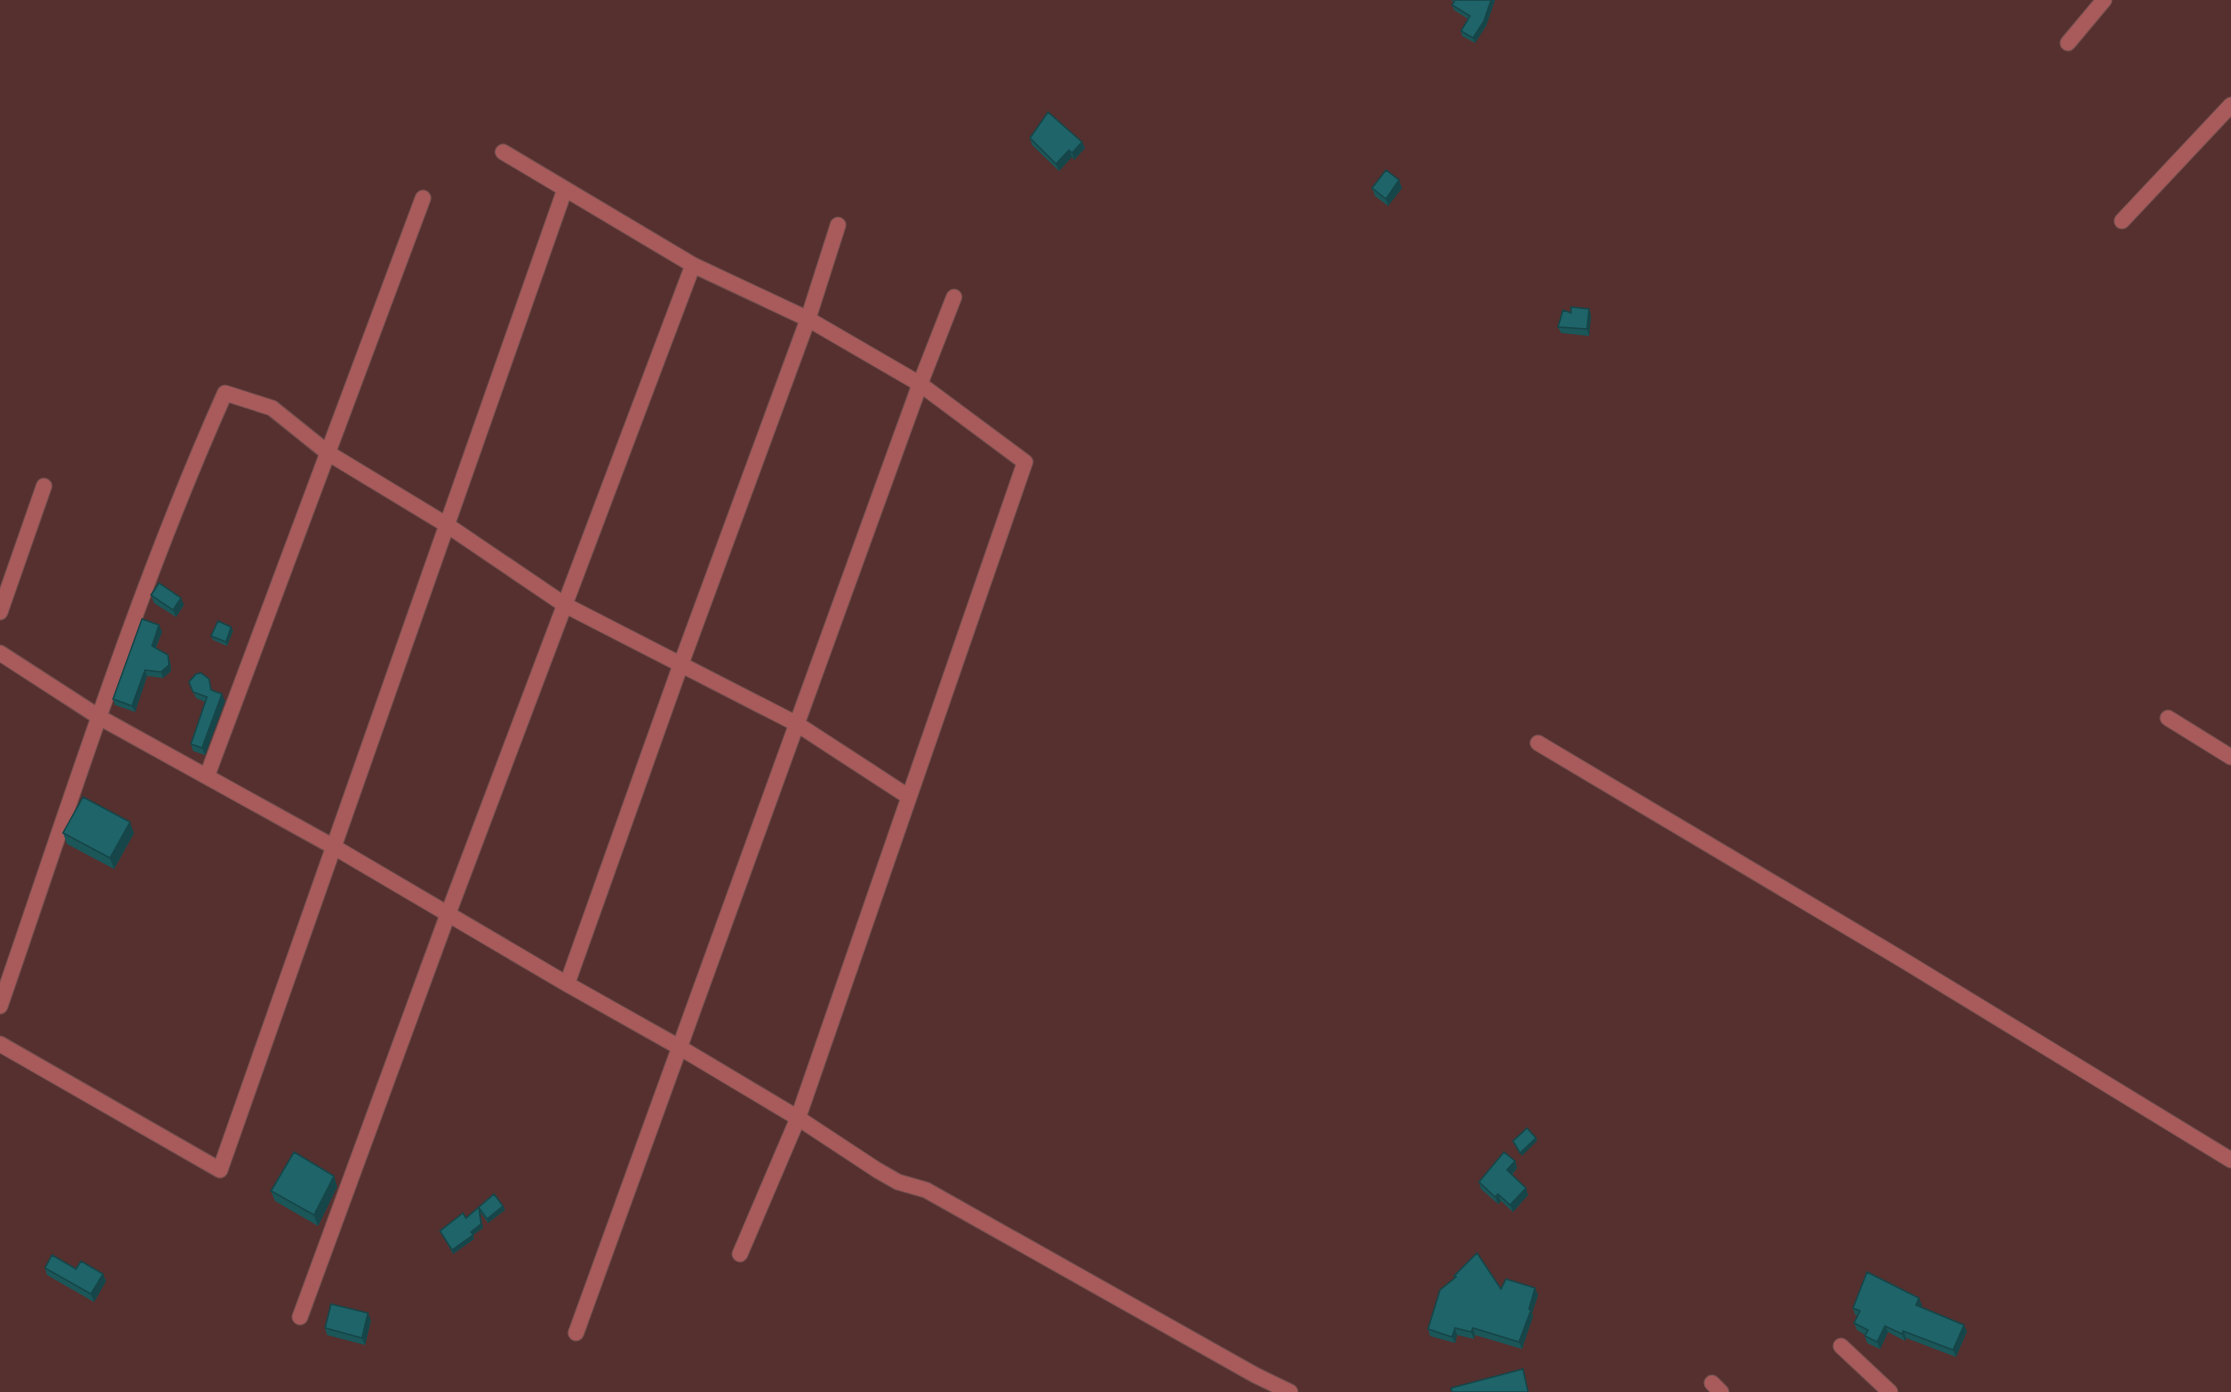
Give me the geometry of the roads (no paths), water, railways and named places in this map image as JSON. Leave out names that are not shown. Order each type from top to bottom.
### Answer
[{"type":"street","points":[[2068,43],[2104,0]]},
{"type":"street","points":[[2122,221],[2231,105]]},
{"type":"street","points":[[503,152],[693,265],[808,319],[920,384],[1025,462],[798,1118],[740,1254]]},
{"type":"street","points":[[0,1044],[220,1170],[565,189]]},
{"type":"street","points":[[207,777],[423,198]]},
{"type":"street","points":[[567,984],[681,664],[808,319],[838,225]]},
{"type":"street","points":[[300,1317],[448,914],[693,265]]},
{"type":"street","points":[[576,1333],[920,384],[954,297]]},
{"type":"street","points":[[0,1006],[99,717],[177,504],[225,393],[272,408],[328,453],[447,525],[565,604],[797,724],[909,797]]},
{"type":"street","points":[[0,612],[44,486]]},
{"type":"street","points":[[0,653],[99,717],[334,847],[679,1047],[798,1118],[898,1182],[926,1190],[1255,1375],[1290,1392]]},
{"type":"street","points":[[2168,718],[2231,757]]},
{"type":"street","points":[[1538,743],[1903,960],[2231,1160]]},
{"type":"street","points":[[1841,1346],[1890,1392]]}]
